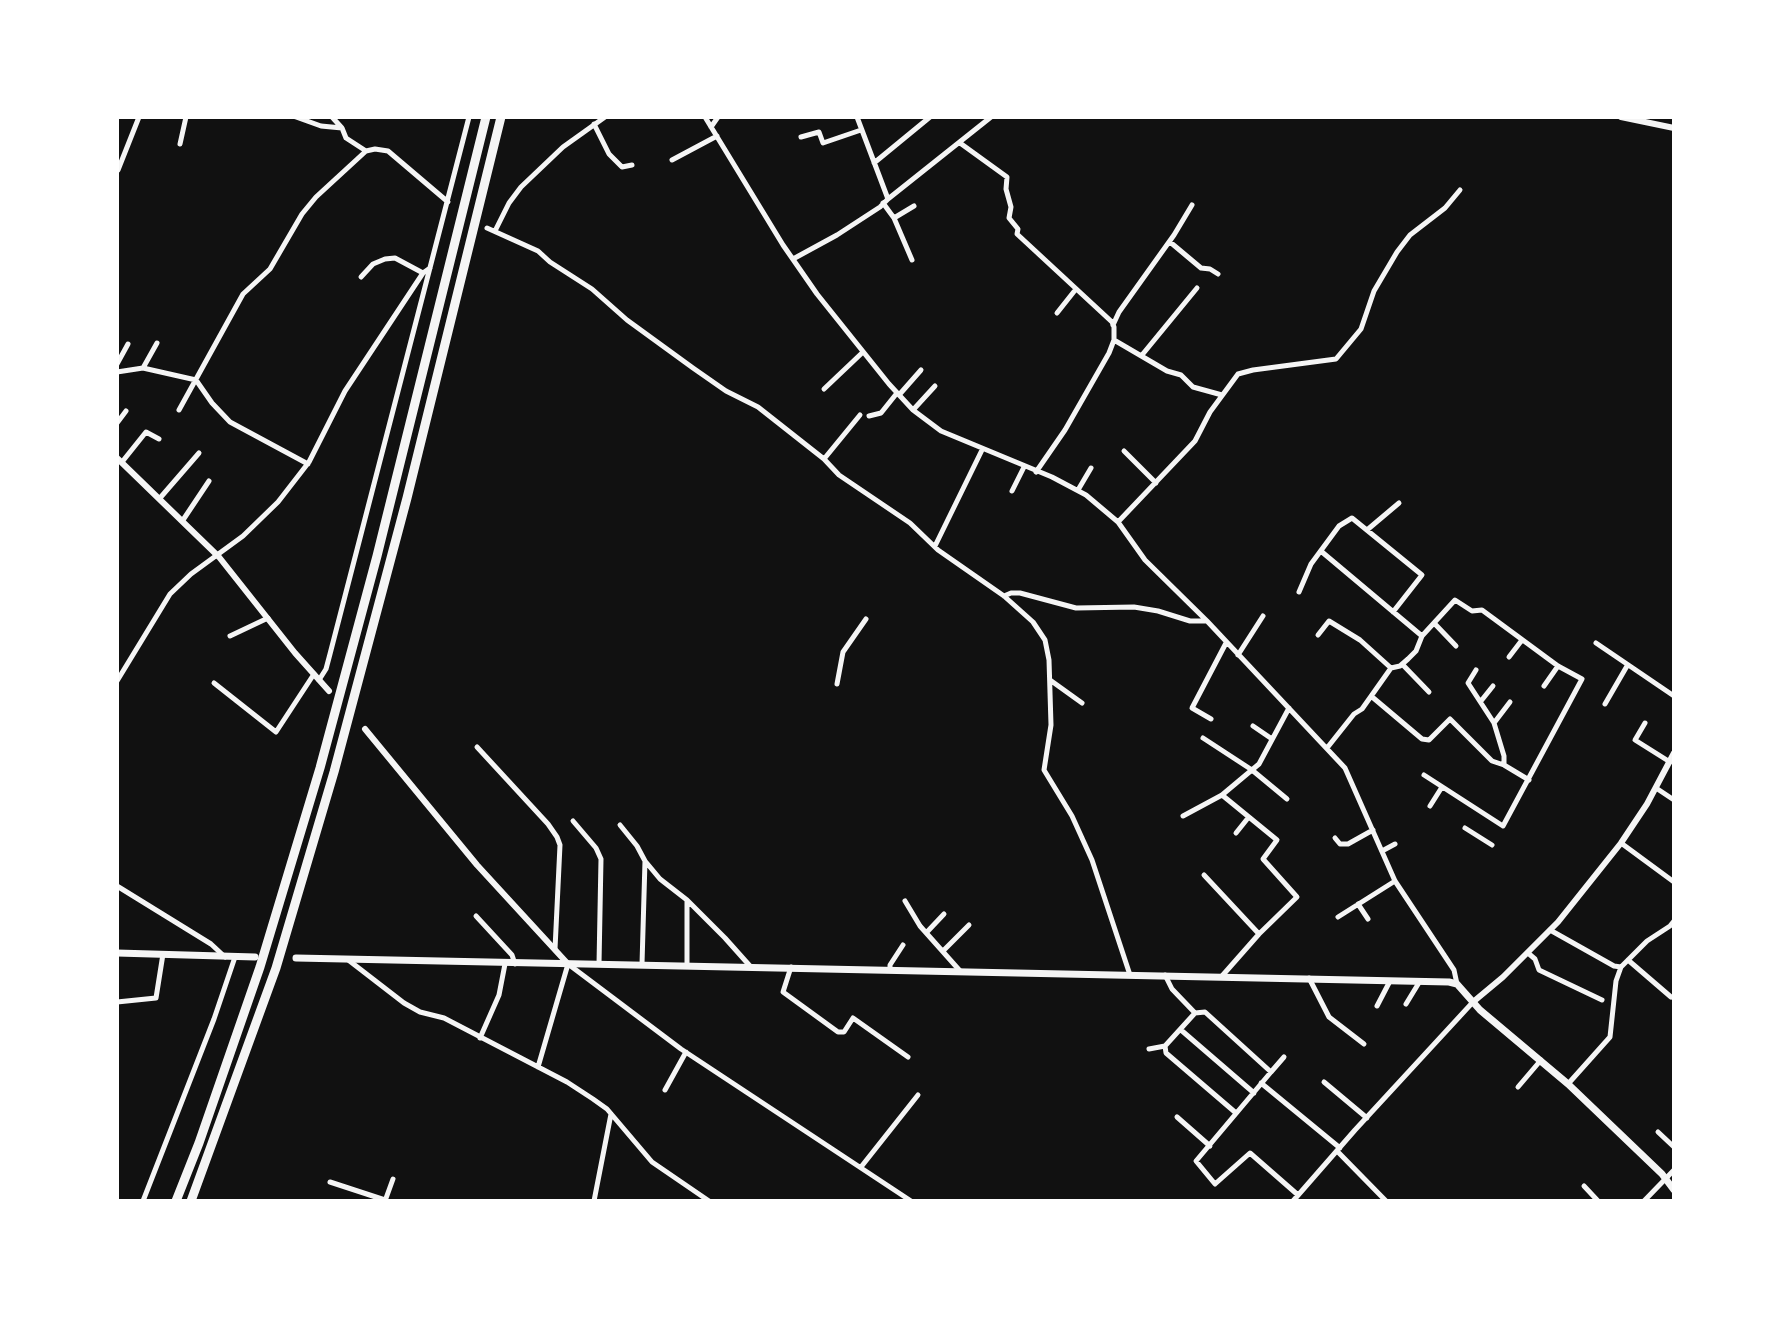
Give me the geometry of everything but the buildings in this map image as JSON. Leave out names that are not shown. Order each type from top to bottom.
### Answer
[{"type":"highway","points":[[176,1201],[260,967],[313,793],[377,556],[486,117]]},
{"type":"highway","points":[[191,1201],[276,968],[334,772],[407,498],[501,117]]},
{"type":"main road","points":[[117,953],[255,957]]},
{"type":"main road","points":[[296,958],[1222,976],[1457,984],[1473,1002],[1569,1084],[1666,1178],[1674,1190]]},
{"type":"street","points":[[118,170],[139,117]]},
{"type":"street","points":[[180,144],[186,117]]},
{"type":"street","points":[[296,117],[321,126],[342,128]]},
{"type":"street","points":[[332,117],[342,128],[346,138],[366,151]]},
{"type":"street","points":[[214,683],[276,732],[326,669],[469,117]]},
{"type":"street","points":[[495,231],[514,194],[563,147],[604,117]]},
{"type":"street","points":[[705,117],[793,259],[863,352],[913,410],[941,431],[1078,490],[1118,522],[1145,560],[1207,621],[1327,748],[1351,779],[1395,881],[1454,970],[1457,984]]},
{"type":"street","points":[[711,127],[718,117]]},
{"type":"street","points":[[865,117],[858,119],[861,130],[885,201],[912,260]]},
{"type":"street","points":[[874,163],[929,117]]},
{"type":"street","points":[[793,259],[836,235],[885,201],[991,117]]},
{"type":"street","points":[[1620,117],[1674,128]]},
{"type":"street","points":[[1654,126],[1657,117]]},
{"type":"street","points":[[594,124],[609,154],[622,167],[632,165]]},
{"type":"street","points":[[801,137],[819,132],[823,143],[861,130]]},
{"type":"street","points":[[672,160],[717,136]]},
{"type":"street","points":[[960,143],[1007,177],[1006,190],[1011,207],[1009,218],[1018,229],[1017,233],[1114,325]]},
{"type":"street","points":[[179,410],[243,294],[270,269],[302,214],[320,193],[366,151],[388,151],[447,202]]},
{"type":"street","points":[[1118,522],[1195,441],[1234,377],[1243,372],[1336,359],[1361,329],[1374,291],[1397,251],[1418,227],[1445,208],[1460,190]]},
{"type":"street","points":[[1036,472],[1065,430],[1105,361],[1114,340],[1114,325],[1119,312],[1170,242],[1192,205]]},
{"type":"street","points":[[894,218],[915,206]]},
{"type":"street","points":[[444,216],[451,219]]},
{"type":"street","points":[[487,228],[538,251],[592,289],[627,320],[682,360],[726,391],[758,407],[824,459],[839,475],[894,512],[935,546],[1004,596],[1033,622],[1045,640],[1049,660],[1051,725],[1044,770],[1072,816],[1092,860],[1130,975]]},
{"type":"street","points":[[1170,242],[1201,268],[1218,274]]},
{"type":"street","points":[[360,277],[373,264],[395,258],[423,273]]},
{"type":"street","points":[[117,681],[170,594],[191,574],[230,547],[278,502],[308,464],[345,391],[423,273],[430,268]]},
{"type":"street","points":[[1142,355],[1197,288]]},
{"type":"street","points":[[1057,313],[1076,289]]},
{"type":"street","points":[[1114,340],[1167,371],[1181,375],[1192,387],[1222,395]]},
{"type":"street","points":[[117,364],[128,344]]},
{"type":"street","points":[[143,368],[157,344]]},
{"type":"street","points":[[824,389],[863,352]]},
{"type":"street","points":[[117,372],[143,368],[196,380],[230,422],[308,464]]},
{"type":"street","points":[[869,416],[881,413],[921,370]]},
{"type":"street","points":[[913,410],[936,386]]},
{"type":"street","points":[[117,422],[126,411]]},
{"type":"street","points":[[824,459],[860,415]]},
{"type":"street","points":[[159,439],[149,433],[143,434],[120,460],[217,555],[330,691]]},
{"type":"street","points":[[935,546],[982,450]]},
{"type":"street","points":[[1125,451],[1156,483]]},
{"type":"street","points":[[160,498],[199,453]]},
{"type":"street","points":[[1012,491],[1024,467]]},
{"type":"street","points":[[1078,490],[1091,468]]},
{"type":"street","points":[[183,520],[209,481]]},
{"type":"street","points":[[1367,530],[1399,503]]},
{"type":"street","points":[[1298,592],[1311,564],[1339,526],[1352,518],[1422,575],[1393,612]]},
{"type":"street","points":[[1322,552],[1422,636]]},
{"type":"street","points":[[1004,596],[1020,593],[1076,608],[1134,607],[1190,621],[1207,621]]},
{"type":"street","points":[[1327,748],[1391,668],[1402,664],[1416,651],[1422,636],[1455,600],[1472,611],[1482,610],[1558,666],[1582,679],[1503,826],[1424,775]]},
{"type":"street","points":[[1238,654],[1263,616]]},
{"type":"street","points":[[230,636],[268,618]]},
{"type":"street","points":[[837,684],[844,652],[866,620]]},
{"type":"street","points":[[1318,635],[1329,621],[1360,640],[1391,668]]},
{"type":"street","points":[[1434,623],[1455,646]]},
{"type":"street","points":[[1509,657],[1522,640]]},
{"type":"street","points":[[1211,719],[1192,708],[1226,643]]},
{"type":"street","points":[[1596,643],[1674,696]]},
{"type":"street","points":[[1402,664],[1429,692]]},
{"type":"street","points":[[1544,686],[1558,666]]},
{"type":"street","points":[[1605,704],[1627,666]]},
{"type":"street","points":[[1476,670],[1468,683],[1494,723],[1504,765]]},
{"type":"street","points":[[1050,680],[1082,703]]},
{"type":"street","points":[[1481,701],[1493,687]]},
{"type":"street","points":[[1371,696],[1422,739],[1429,740],[1450,719],[1492,761],[1529,780]]},
{"type":"street","points":[[1494,723],[1510,702]]},
{"type":"street","points":[[1183,816],[1222,795],[1263,758],[1289,708]]},
{"type":"street","points":[[1645,723],[1634,740],[1670,762]]},
{"type":"street","points":[[1253,726],[1272,739]]},
{"type":"street","points":[[365,729],[478,865],[568,964],[686,1052],[911,1201]]},
{"type":"street","points":[[1203,738],[1252,769],[1287,799]]},
{"type":"street","points":[[477,747],[557,837],[560,845],[555,948]]},
{"type":"street","points":[[1293,1201],[1473,1002],[1550,930],[1621,843],[1656,788],[1674,753]]},
{"type":"street","points":[[1430,806],[1442,787]]},
{"type":"street","points":[[1656,788],[1674,800]]},
{"type":"street","points":[[1222,795],[1277,840],[1263,859],[1297,897],[1222,976]]},
{"type":"street","points":[[1236,833],[1248,818]]},
{"type":"street","points":[[573,821],[596,848],[601,859],[599,964]]},
{"type":"street","points":[[620,825],[660,878],[687,900],[750,966]]},
{"type":"street","points":[[1465,828],[1492,845]]},
{"type":"street","points":[[1335,838],[1340,844],[1348,844],[1373,830]]},
{"type":"street","points":[[1621,843],[1674,882]]},
{"type":"street","points":[[1382,851],[1395,844]]},
{"type":"street","points":[[642,964],[645,861]]},
{"type":"street","points":[[1204,875],[1259,934]]},
{"type":"street","points":[[1338,917],[1395,881]]},
{"type":"street","points":[[117,886],[211,944],[225,957]]},
{"type":"street","points":[[687,900],[687,965]]},
{"type":"street","points":[[905,901],[961,972]]},
{"type":"street","points":[[1358,904],[1368,919]]},
{"type":"street","points":[[927,932],[944,914]]},
{"type":"street","points":[[477,916],[512,955],[515,964]]},
{"type":"street","points":[[1569,1084],[1610,1037],[1616,981],[1621,967],[1647,941],[1674,921]]},
{"type":"street","points":[[943,950],[969,925]]},
{"type":"street","points":[[1668,927],[1674,933]]},
{"type":"street","points":[[1550,930],[1614,967],[1621,967]]},
{"type":"street","points":[[890,970],[890,965],[904,945]]},
{"type":"street","points":[[1528,953],[1535,959],[1539,970],[1602,1000]]},
{"type":"street","points":[[117,1002],[156,998],[163,954]]},
{"type":"street","points":[[143,1201],[235,957]]},
{"type":"street","points":[[347,959],[404,1003],[420,1012],[444,1018],[567,1083],[611,1114],[652,1162],[709,1201]]},
{"type":"street","points":[[1628,960],[1671,997]]},
{"type":"street","points":[[480,1038],[499,995],[505,964]]},
{"type":"street","points":[[538,1068],[568,964]]},
{"type":"street","points":[[791,967],[783,992],[838,1032],[844,1032],[853,1018],[908,1057]]},
{"type":"street","points":[[1165,975],[1172,989],[1195,1013]]},
{"type":"street","points":[[1306,978],[1307,988]]},
{"type":"street","points":[[1306,978],[1329,1017],[1364,1044]]},
{"type":"street","points":[[1377,1006],[1390,980]]},
{"type":"street","points":[[1406,1004],[1420,981]]},
{"type":"street","points":[[1149,1049],[1165,1046],[1195,1013],[1205,1012],[1271,1072]]},
{"type":"street","points":[[1181,1030],[1254,1093]]},
{"type":"street","points":[[1165,1046],[1167,1054],[1236,1113]]},
{"type":"street","points":[[664,1090],[686,1052]]},
{"type":"street","points":[[1284,1057],[1196,1161],[1215,1184],[1250,1153],[1298,1195]]},
{"type":"street","points":[[1518,1087],[1541,1060]]},
{"type":"street","points":[[1324,1082],[1367,1118]]},
{"type":"street","points":[[1261,1083],[1338,1149],[1386,1201]]},
{"type":"street","points":[[862,1167],[918,1095]]},
{"type":"street","points":[[594,1201],[611,1114]]},
{"type":"street","points":[[1177,1117],[1209,1146]]},
{"type":"street","points":[[1658,1132],[1674,1147]]},
{"type":"street","points":[[1644,1201],[1674,1170]]},
{"type":"street","points":[[330,1182],[385,1200],[393,1179]]},
{"type":"street","points":[[1584,1186],[1598,1201]]},
{"type":"street","points":[[356,1201],[359,1192]]}]
